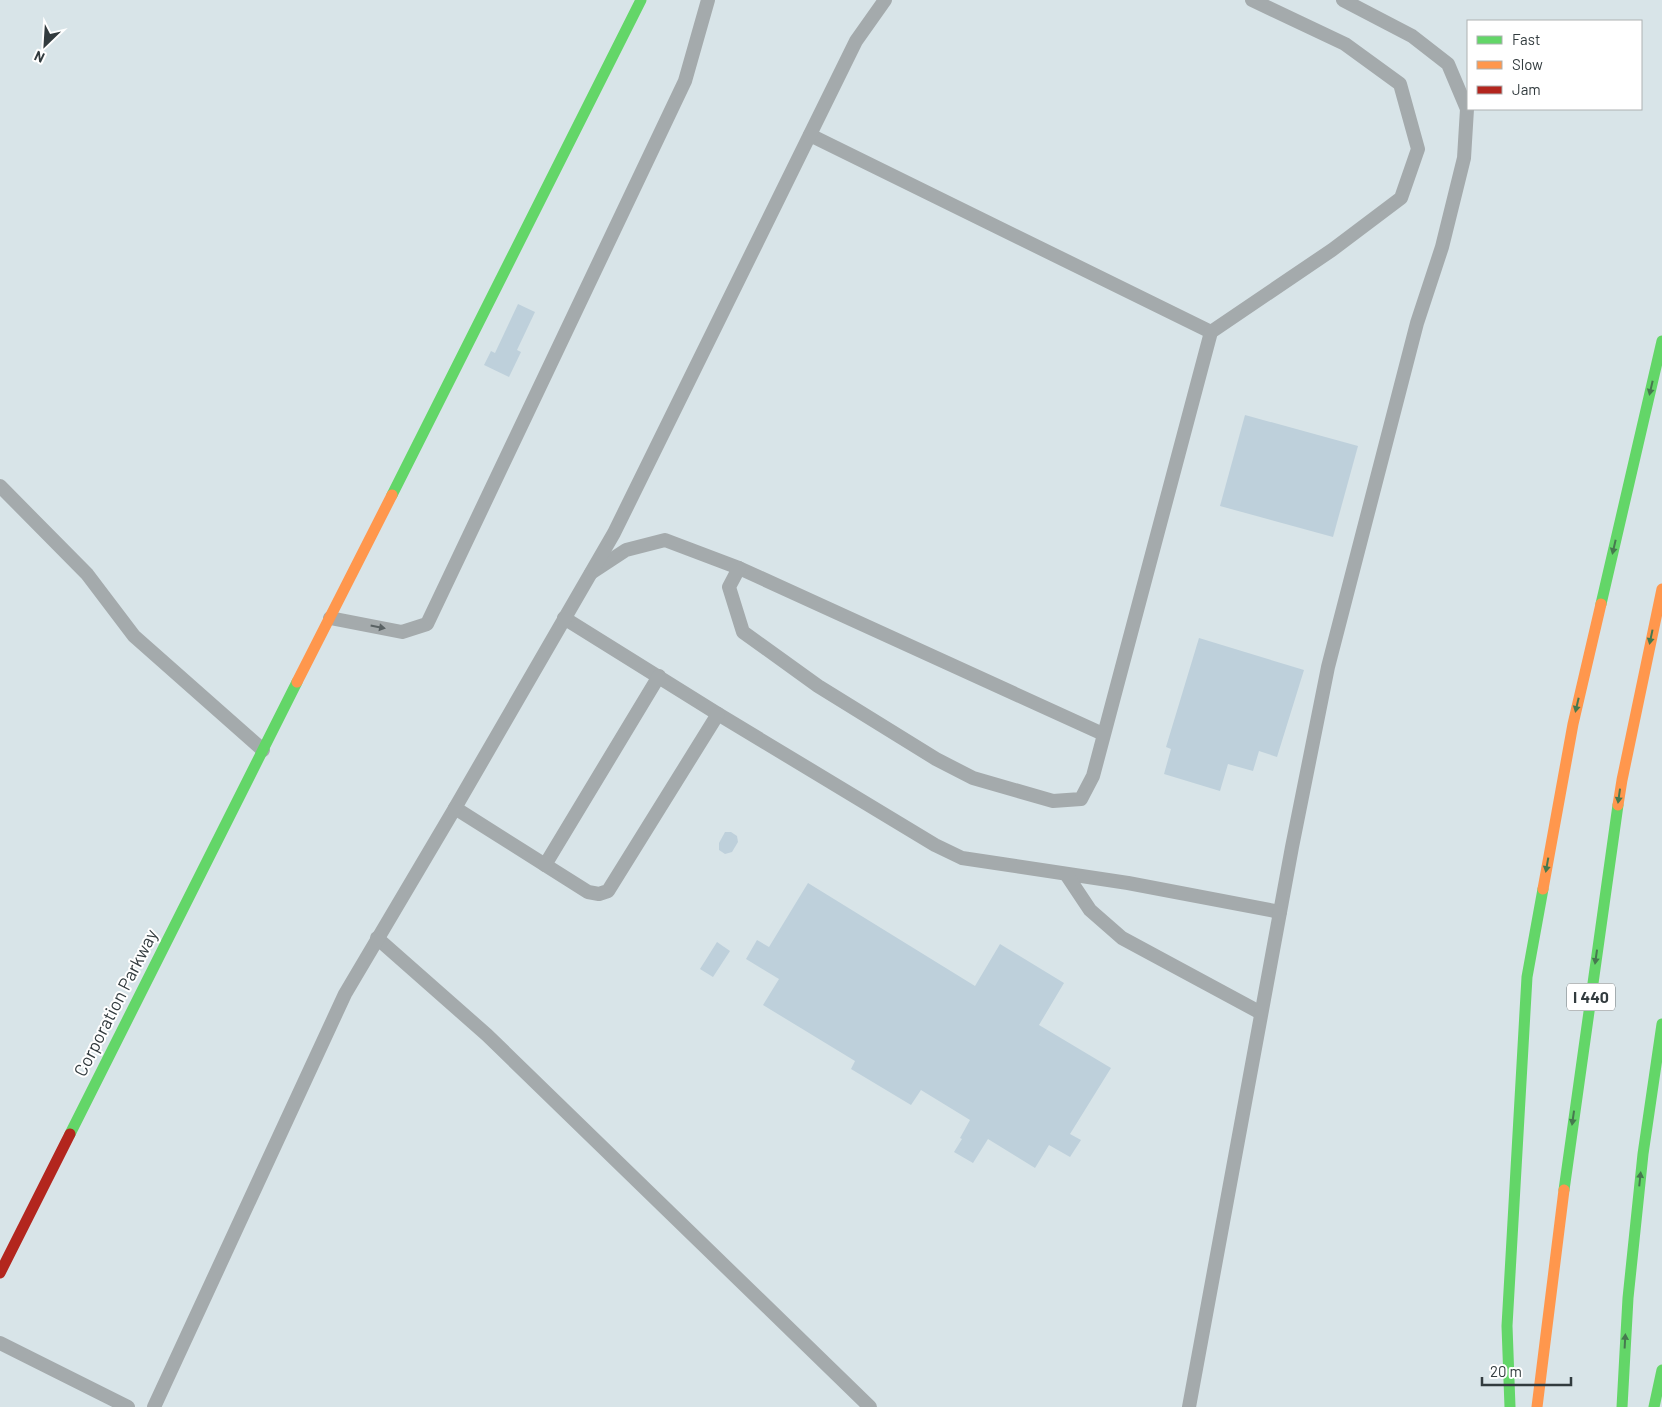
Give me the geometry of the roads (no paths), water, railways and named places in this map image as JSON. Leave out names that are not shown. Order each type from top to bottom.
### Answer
[{"type":"main road","name":"Corporation Parkway","points":[[0,1273],[641,0]]},
{"type":"main road","points":[[1510,1407],[1507,1326],[1527,976],[1573,724],[1662,341]]},
{"type":"main road","name":"I 440","points":[[1537,1407],[1570,1136],[1622,780],[1662,589]]},
{"type":"main road","points":[[1622,1407],[1628,1298],[1642,1154],[1662,1024]]},
{"type":"main road","points":[[1654,1407],[1662,1370]]},
{"type":"lane","points":[[330,618],[402,632],[427,624],[685,81],[708,0]]},
{"type":"lane","points":[[154,1407],[345,994],[614,533],[856,41],[885,0]]},
{"type":"lane","points":[[740,568],[729,587],[743,632],[818,686],[936,759],[973,778],[1053,802],[1081,798],[1092,776],[1211,332],[1332,250],[1401,198],[1418,150],[1400,84],[1345,44],[1252,0]]},
{"type":"lane","points":[[1189,1407],[1261,1013],[1328,667],[1417,323],[1444,238],[1464,158],[1467,109],[1448,64],[1412,36],[1343,0]]},
{"type":"lane","points":[[810,135],[1211,332]]},
{"type":"lane","points":[[0,486],[87,574],[134,636],[264,750]]},
{"type":"lane","points":[[591,573],[626,550],[665,540],[740,568],[1103,734]]},
{"type":"lane","points":[[564,618],[718,714],[936,845],[962,858],[1128,884],[1280,912]]},
{"type":"lane","points":[[545,865],[659,676]]},
{"type":"lane","points":[[455,808],[588,892],[599,894],[608,891],[718,714]]},
{"type":"lane","points":[[1066,874],[1090,910],[1122,938],[1261,1013]]},
{"type":"lane","points":[[378,938],[487,1035],[870,1407]]},
{"type":"lane","points":[[0,1343],[128,1407]]}]
